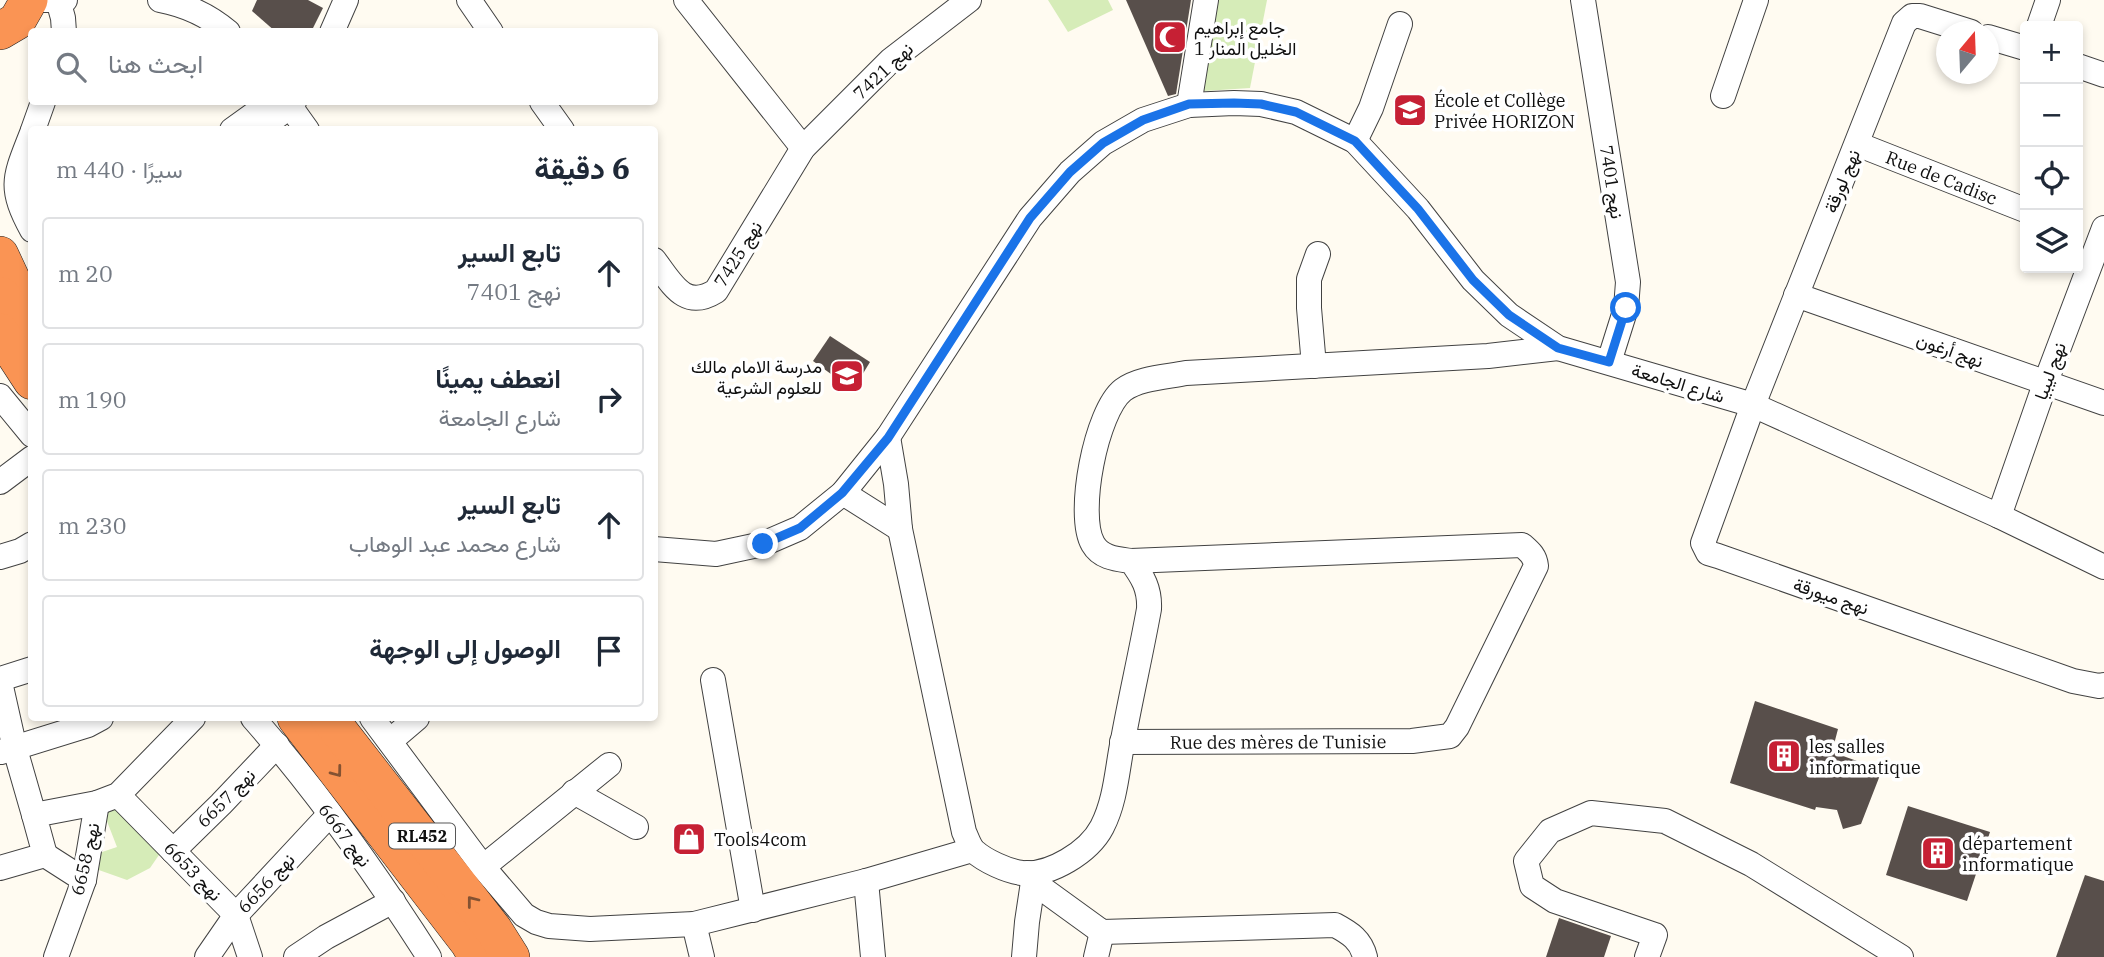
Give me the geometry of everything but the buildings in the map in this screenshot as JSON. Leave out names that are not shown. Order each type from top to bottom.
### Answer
[{"type":"highway","points":[[0,31],[17,21],[29,0]]},
{"type":"highway","points":[[0,256],[14,285],[19,346],[28,388]]},
{"type":"highway","points":[[0,292],[19,346]]},
{"type":"highway","name":"RL452","points":[[331,721],[494,930],[511,957]]},
{"type":"highway","name":"RL452","points":[[286,731],[469,943],[477,957]]},
{"type":"street","points":[[0,10],[29,0],[65,0]]},
{"type":"street","points":[[58,0],[64,28]]},
{"type":"street","points":[[160,0],[179,4],[211,18],[223,28]]},
{"type":"street","points":[[334,28],[346,0]]},
{"type":"street","points":[[469,0],[488,28]]},
{"type":"street","points":[[685,0],[803,148]]},
{"type":"street","name":"نهج 7421","points":[[803,148],[891,60],[969,0]]},
{"type":"street","points":[[1189,104],[1206,0]]},
{"type":"street","name":"نهج 7401","points":[[1583,0],[1628,282],[1626,308],[1609,362]]},
{"type":"street","points":[[1723,96],[1756,0]]},
{"type":"street","points":[[2041,21],[2048,0]]},
{"type":"street","name":"نهج لورقة","points":[[1753,405],[1901,30],[1912,16],[1936,21]]},
{"type":"street","points":[[1355,141],[1371,108],[1400,24]]},
{"type":"street","points":[[1999,40],[2020,46]]},
{"type":"street","points":[[2083,68],[2104,75]]},
{"type":"street","name":"شارع الجامعة","points":[[658,549],[716,554],[763,544],[800,528],[842,493],[888,438],[1030,218],[1070,172],[1103,143],[1143,120],[1189,104],[1234,103],[1296,112],[1355,141],[1418,209],[1473,280],[1509,315],[1558,348],[1753,405],[1999,516],[2104,567]]},
{"type":"street","points":[[34,126],[42,105]]},
{"type":"street","points":[[240,126],[282,105]]},
{"type":"street","points":[[263,126],[284,105]]},
{"type":"street","points":[[288,105],[304,126]]},
{"type":"street","points":[[543,105],[559,126]]},
{"type":"street","points":[[28,142],[15,190],[28,222]]},
{"type":"street","name":"Rue de Cadisc","points":[[1857,144],[2020,208]]},
{"type":"street","name":"نهج 7425","points":[[658,265],[678,292],[691,298],[704,298],[716,290],[803,148]]},
{"type":"street","name":"نهج ليبيا","points":[[1999,516],[2096,235]]},
{"type":"street","points":[[1314,366],[1309,279],[1318,254]]},
{"type":"street","name":"نهج أرغون","points":[[1796,295],[2104,403]]},
{"type":"street","points":[[1030,878],[1086,847],[1101,830],[1111,807],[1117,782],[1150,594],[1144,579],[1131,561],[1105,556],[1098,551],[1092,543],[1086,520],[1089,473],[1109,406],[1123,390],[1145,381],[1186,373],[1488,356],[1558,348]]},
{"type":"street","points":[[0,396],[28,430]]},
{"type":"street","name":"نهج ميورقة","points":[[1753,405],[1704,538],[1704,548],[1708,553],[2073,681],[2104,685]]},
{"type":"street","points":[[888,438],[900,528],[957,806],[972,850],[1030,878],[1102,932],[1335,925],[1359,942],[1365,957]]},
{"type":"street","points":[[0,482],[28,461]]},
{"type":"street","points":[[842,493],[900,528]]},
{"type":"street","name":"Rue des mères de Tunisie","points":[[1122,742],[1432,740],[1450,736],[1457,727],[1536,566],[1532,553],[1522,545],[1131,561]]},
{"type":"street","points":[[0,557],[28,546]]},
{"type":"street","points":[[28,670],[0,681],[8,751],[34,815],[45,855],[84,880]]},
{"type":"street","points":[[713,680],[753,910]]},
{"type":"street","points":[[8,751],[95,721]]},
{"type":"street","points":[[34,815],[108,799],[190,721]]},
{"type":"street","name":"نهج 6667","points":[[261,721],[286,731],[330,814],[393,901],[429,957]]},
{"type":"street","points":[[374,721],[483,867],[524,915],[549,926],[590,929],[694,924],[866,881],[972,850]]},
{"type":"street","points":[[390,741],[413,721]]},
{"type":"street","name":"نهج 6657","points":[[173,850],[221,804],[286,731]]},
{"type":"street","points":[[483,867],[609,765]]},
{"type":"street","points":[[574,792],[636,827]]},
{"type":"street","name":"نهج 6653","points":[[108,799],[173,850],[236,915],[250,957]]},
{"type":"street","name":"نهج 6658","points":[[56,957],[84,880],[108,799]]},
{"type":"street","points":[[1647,957],[1655,935],[1555,901],[1532,886],[1526,861],[1550,831],[1591,813],[1665,821],[1751,864],[1900,957]]},
{"type":"street","name":"نهج 6656","points":[[207,957],[236,915],[330,814]]},
{"type":"street","points":[[0,868],[45,855]]},
{"type":"street","points":[[1024,957],[1030,878]]},
{"type":"street","points":[[866,881],[873,957]]},
{"type":"street","points":[[296,957],[326,937],[393,901]]},
{"type":"street","points":[[694,924],[702,957]]},
{"type":"street","points":[[1096,957],[1102,932]]},
{"type":"green space","points":[[1048,0],[1108,0],[1113,10],[1068,32]]},
{"type":"green space","points":[[1204,0],[1267,0],[1250,88],[1189,92]]},
{"type":"green space","points":[[117,806],[161,852],[150,868],[127,880],[96,869],[102,852],[117,847],[103,811]]},
{"type":"place","name":"جامع إبراهيم الخليل المنار 1","points":[[1170,37]]},
{"type":"place","name":"École et Collège Privée HORIZON","points":[[1410,110]]},
{"type":"place","name":"مدرسة الامام مالك للعلوم الشرعية","points":[[847,376]]},
{"type":"place","name":"les salles informatique","points":[[1784,756]]},
{"type":"place","name":"Tools4com","points":[[689,839]]},
{"type":"place","name":"département informatique","points":[[1938,853]]},
{"type":"route","points":[[763,544],[800,528],[842,493],[888,438],[1030,218],[1070,172],[1103,143],[1143,120],[1189,104],[1261,104],[1296,112],[1355,141],[1418,209],[1473,280],[1509,315],[1558,348],[1609,362],[1626,308]]}]
